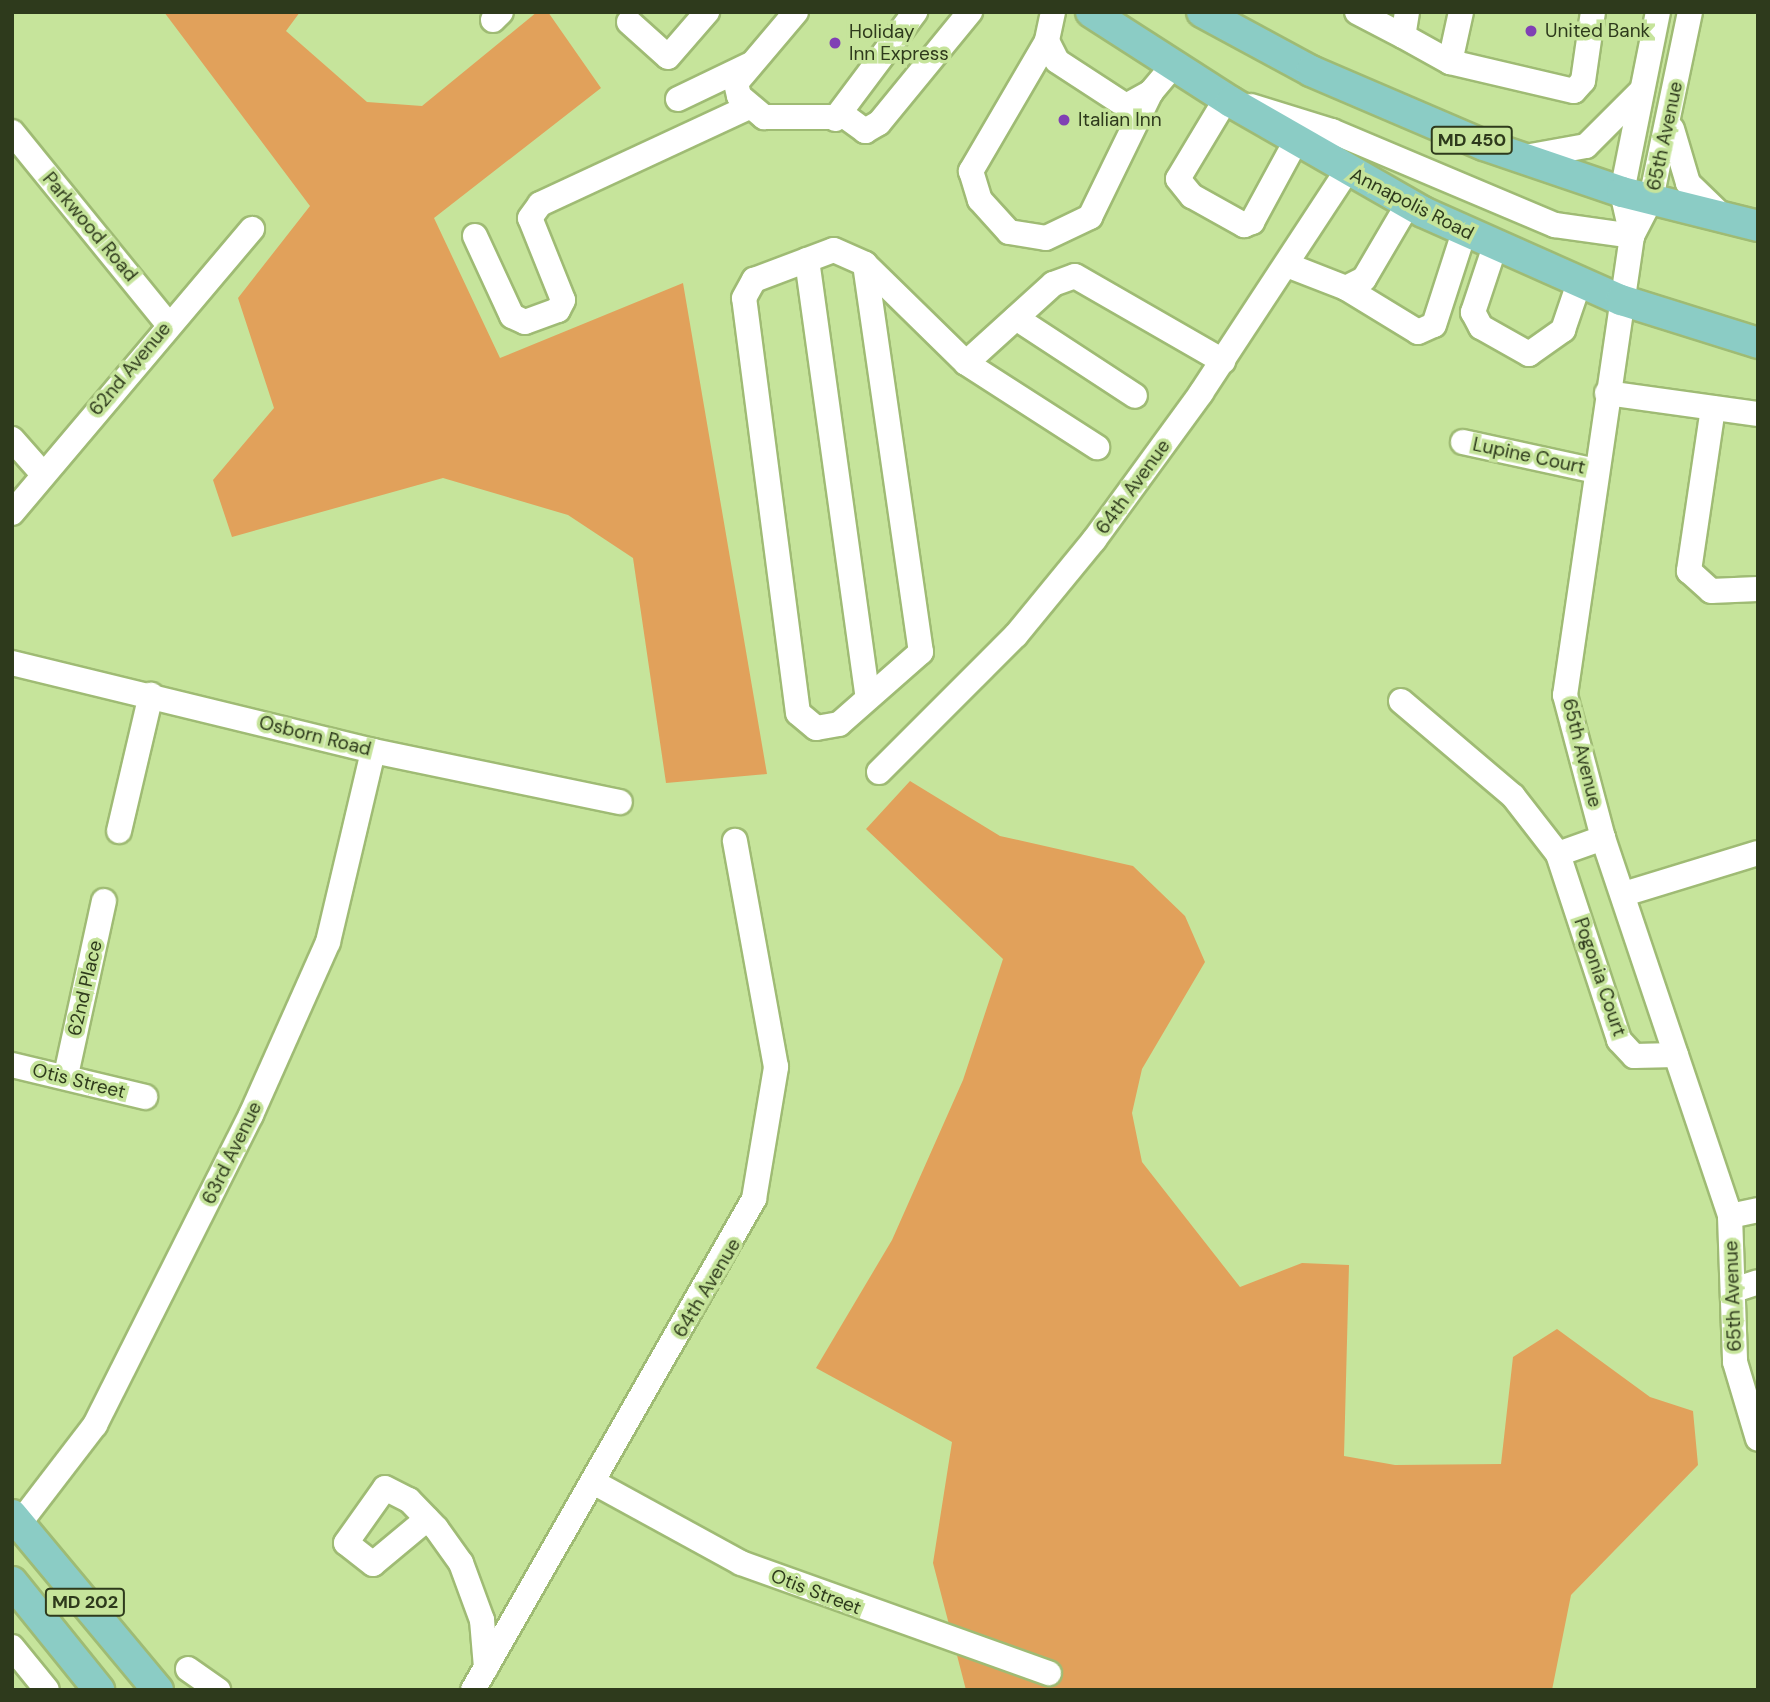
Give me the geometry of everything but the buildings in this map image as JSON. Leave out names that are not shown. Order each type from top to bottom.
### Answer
[{"type":"main road","name":"Annapolis Road","points":[[1091,12],[1228,101],[1347,171],[1464,232],[1621,300],[1758,343]]},
{"type":"main road","name":"MD 450","points":[[1202,12],[1389,107],[1521,158],[1622,191],[1758,226]]},
{"type":"main road","name":"MD 202","points":[[16,1520],[158,1690]]},
{"type":"main road","name":"MD 202","points":[[12,1582],[99,1690]]},
{"type":"street","points":[[628,16],[668,57],[707,12]]},
{"type":"street","points":[[796,12],[749,64],[736,83],[749,107],[764,117],[846,117],[865,131],[879,123],[970,12]]},
{"type":"street","points":[[835,119],[915,12]]},
{"type":"street","points":[[1053,12],[1047,41],[971,171],[980,200],[1009,232],[1046,238],[1090,217],[1151,92],[1173,66]]},
{"type":"street","points":[[1357,12],[1405,24],[1450,62],[1574,91],[1583,81],[1593,12]]},
{"type":"street","points":[[1450,62],[1461,12]]},
{"type":"street","points":[[1296,141],[1252,222],[1244,225],[1192,196],[1178,178],[1228,101],[1332,131],[1555,225],[1632,236],[1622,191],[1658,12]]},
{"type":"street","name":"65th Avenue","points":[[1690,12],[1651,199],[1632,236],[1595,471],[1565,695],[1603,838],[1730,1216],[1735,1362],[1758,1439]]},
{"type":"street","points":[[1047,41],[1058,61],[1126,106],[1151,92]]},
{"type":"street","points":[[678,99],[749,64]]},
{"type":"street","points":[[1521,158],[1586,146],[1645,87]]},
{"type":"street","points":[[475,236],[512,316],[525,323],[558,310],[563,300],[530,218],[540,204],[749,107]]},
{"type":"street","points":[[1670,116],[1688,183],[1727,219]]},
{"type":"street","name":"Parkwood Road","points":[[12,132],[167,323]]},
{"type":"street","name":"64th Avenue","points":[[879,772],[1049,597],[1223,361],[1347,171]]},
{"type":"street","points":[[1346,288],[1364,279],[1408,204]]},
{"type":"street","name":"62nd Avenue","points":[[12,513],[167,323],[252,229]]},
{"type":"street","points":[[1287,265],[1346,288],[1418,331],[1434,325],[1464,232]]},
{"type":"street","points":[[1495,246],[1473,312],[1481,327],[1529,355],[1563,331],[1579,283]]},
{"type":"street","points":[[865,264],[920,652],[839,724],[816,728],[799,713],[744,298],[754,280],[834,250],[865,264],[966,363],[1097,447]]},
{"type":"street","points":[[807,260],[868,698]]},
{"type":"street","points":[[966,363],[1054,284],[1075,276],[1223,361]]},
{"type":"street","points":[[1016,318],[1135,396]]},
{"type":"street","points":[[1607,393],[1758,414]]},
{"type":"street","points":[[1713,408],[1689,571],[1711,591],[1758,589]]},
{"type":"street","points":[[12,439],[43,474]]},
{"type":"street","name":"Lupine Court","points":[[1463,442],[1595,471]]},
{"type":"street","name":"Osborn Road","points":[[12,663],[373,751],[620,802]]},
{"type":"street","points":[[120,831],[151,695]]},
{"type":"street","name":"Pogonia Court","points":[[1401,701],[1513,796],[1558,854],[1619,1040],[1634,1056],[1676,1055]]},
{"type":"street","name":"63rd Avenue","points":[[16,1520],[95,1425],[251,1115],[328,942],[373,751]]},
{"type":"street","points":[[1558,854],[1603,838]]},
{"type":"street","name":"64th Avenue","points":[[473,1690],[745,1225],[763,1166],[773,1110],[775,1046],[735,841]]},
{"type":"street","points":[[1624,894],[1758,853]]},
{"type":"street","name":"62nd Place","points":[[66,1075],[104,901]]},
{"type":"street","name":"Otis Street","points":[[12,1065],[66,1075],[145,1097]]},
{"type":"street","points":[[1730,1216],[1758,1210]]},
{"type":"street","points":[[1734,1290],[1758,1282]]},
{"type":"street","name":"Otis Street","points":[[595,1483],[741,1563],[1049,1673]]},
{"type":"street","points":[[427,1519],[471,1586],[486,1668]]},
{"type":"street","points":[[12,1647],[47,1690]]},
{"type":"street","points":[[188,1670],[218,1690]]},
{"type":"shaded area","points":[[164,12],[300,12],[286,31],[367,102],[422,106],[537,12],[548,12],[601,88],[434,218],[500,358],[683,283],[767,774],[666,783],[633,558],[568,515],[443,478],[232,537],[213,480],[274,408],[238,298],[310,206]]},
{"type":"shaded area","points":[[910,781],[1000,836],[1133,866],[1185,916],[1205,962],[1142,1069],[1132,1113],[1142,1162],[1240,1287],[1302,1263],[1349,1265],[1344,1456],[1395,1465],[1501,1464],[1513,1357],[1557,1329],[1650,1397],[1693,1411],[1698,1465],[1571,1595],[1552,1690],[966,1690],[933,1563],[952,1442],[816,1368],[892,1240],[963,1080],[1003,959],[866,829]]},
{"type":"place","name":"United Bank","points":[[1531,31]]},
{"type":"place","name":"Holiday Inn Express","points":[[835,43]]},
{"type":"place","name":"Italian Inn","points":[[1064,120]]}]
